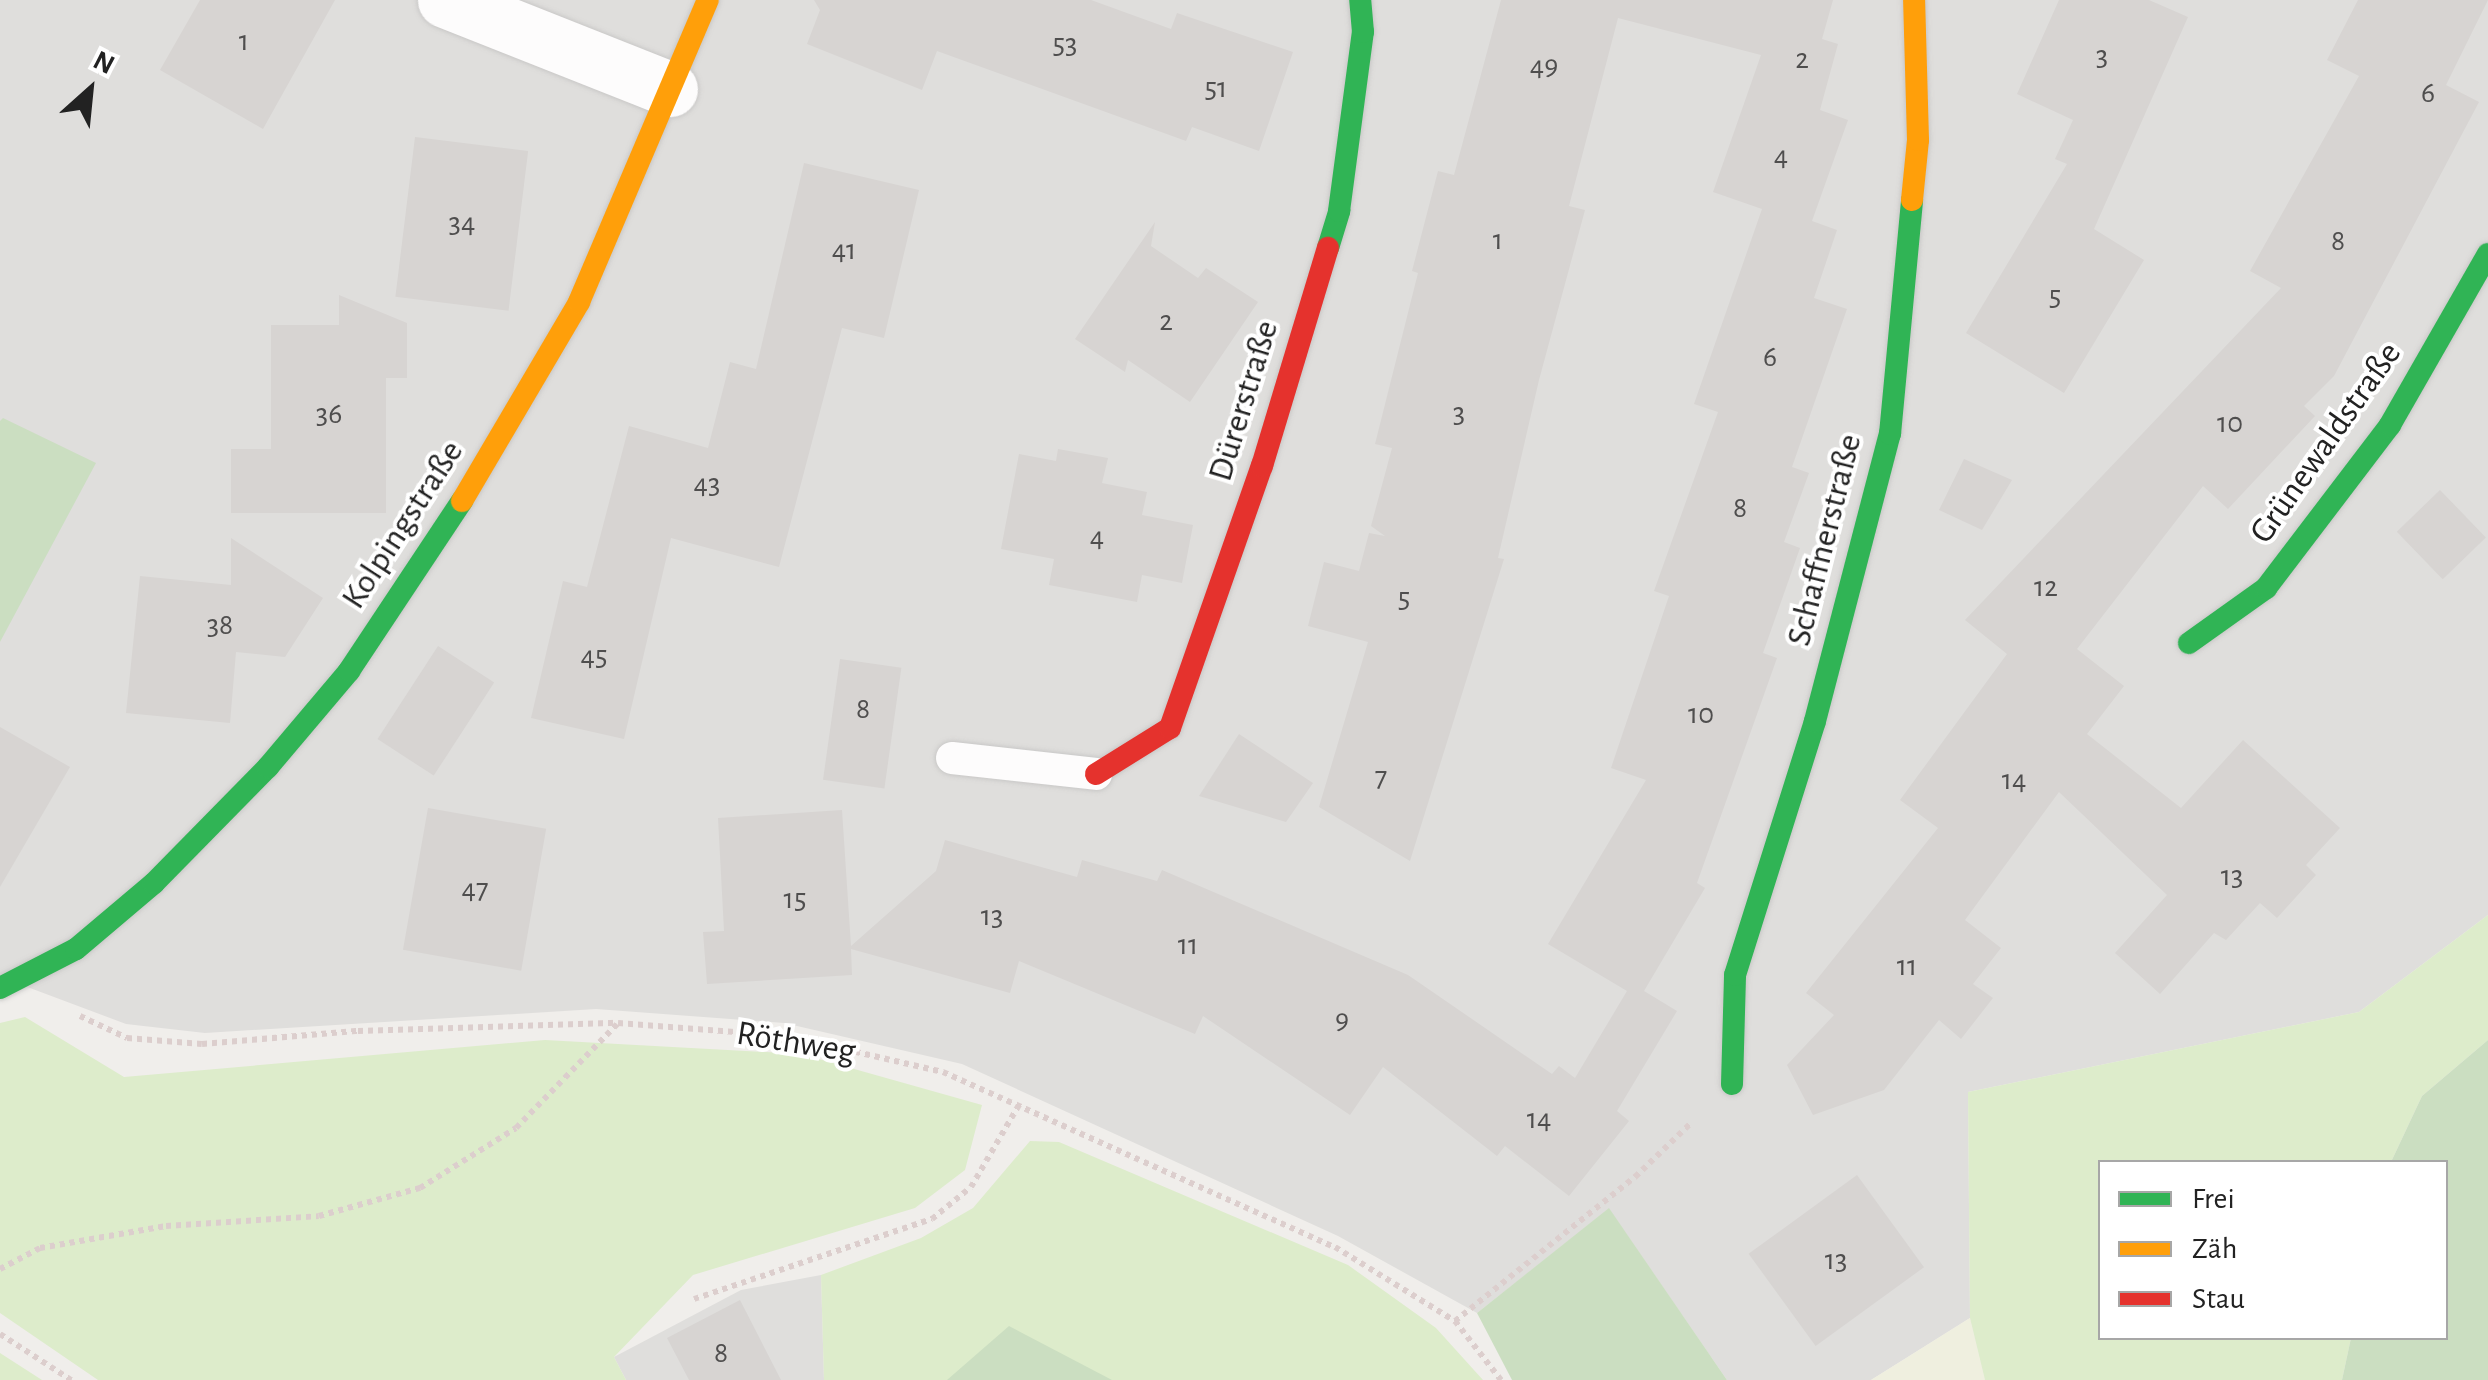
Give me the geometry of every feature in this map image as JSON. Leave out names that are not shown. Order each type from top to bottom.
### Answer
[{"type":"street","points":[[445,0],[670,89]]},
{"type":"street","name":"Kolpingstraße","points":[[8,986],[76,948],[154,883],[268,768],[350,670],[455,513],[580,302],[708,0]]},
{"type":"street","name":"Dürerstraße","points":[[1096,774],[1170,728],[1262,466],[1339,212],[1364,32],[1360,0]]},
{"type":"street","name":"Schaffnerstraße","points":[[1732,1084],[1735,974],[1815,721],[1890,434],[1918,140],[1914,0]]},
{"type":"street","name":"Grünewaldstraße","points":[[2189,643],[2266,588],[2390,425],[2488,254]]},
{"type":"lane","points":[[952,758],[1096,774]]},
{"type":"path","name":"Röthweg","points":[[8,986],[127,1038],[202,1044],[618,1023],[788,1036],[943,1072],[1020,1103],[1335,1247],[1455,1322],[1501,1380]]},
{"type":"path","points":[[0,1269],[40,1248],[166,1226],[318,1216],[420,1188],[516,1128],[618,1023]]},
{"type":"path","points":[[1455,1322],[1635,1177],[1732,1084]]},
{"type":"path","points":[[694,1299],[740,1278],[932,1220],[972,1187],[1020,1103]]},
{"type":"path","points":[[0,1334],[71,1380]]},
{"type":"shaded area","points":[[0,0],[2488,0],[2488,915],[2359,1012],[1968,1092],[1970,1318],[1871,1380],[1727,1380],[1609,1209],[1477,1313],[1338,1236],[962,1064],[784,1023],[596,1009],[205,1033],[126,1024],[22,985],[0,989]]},
{"type":"shaded area","points":[[821,1275],[824,1380],[626,1380],[614,1357],[741,1290]]},
{"type":"green space","points":[[3,418],[96,463],[0,642],[0,421]]},
{"type":"green space","points":[[2488,915],[2488,1040],[2422,1096],[2392,1160],[2098,1160],[2098,1340],[2351,1340],[2342,1380],[1985,1380],[1970,1318],[1968,1092],[2359,1012]]},
{"type":"green space","points":[[25,1017],[124,1077],[545,1040],[801,1054],[982,1105],[965,1170],[915,1208],[693,1275],[614,1357],[626,1380],[98,1380],[0,1313],[0,1023]]},
{"type":"green space","points":[[2488,1040],[2488,1380],[2342,1380],[2351,1340],[2448,1340],[2448,1160],[2392,1160],[2422,1096]]},
{"type":"green space","points":[[1030,1141],[1059,1142],[1348,1265],[1436,1328],[1483,1380],[824,1380],[821,1275],[921,1238],[973,1208]]},
{"type":"green space","points":[[1609,1208],[1727,1380],[1512,1380],[1477,1313]]},
{"type":"green space","points":[[1970,1318],[1985,1380],[1871,1380]]},
{"type":"green space","points":[[1009,1326],[1112,1380],[947,1380]]},
{"type":"green space","points":[[0,1353],[42,1380],[0,1380]]},
{"type":"building","points":[[200,0],[335,0],[263,129],[160,70]]},
{"type":"building","points":[[814,0],[1091,0],[1171,29],[1177,13],[1293,52],[1259,151],[1192,127],[1186,141],[937,51],[922,90],[807,44],[820,10]]},
{"type":"building","points":[[1501,0],[1833,0],[1822,39],[1838,44],[1820,110],[1848,120],[1812,221],[1837,230],[1814,298],[1847,309],[1792,467],[1809,473],[1784,542],[1800,548],[1763,653],[1777,658],[1697,883],[1705,888],[1644,991],[1677,1011],[1617,1111],[1629,1121],[1569,1196],[1505,1146],[1497,1156],[1383,1067],[1350,1115],[1203,1016],[1195,1034],[1019,961],[1010,993],[851,949],[852,975],[707,984],[703,932],[724,931],[718,818],[842,810],[851,946],[936,871],[945,840],[1077,877],[1082,860],[1157,881],[1162,870],[1408,975],[1552,1074],[1559,1066],[1575,1078],[1627,991],[1548,944],[1646,780],[1611,768],[1669,596],[1654,591],[1718,412],[1694,404],[1762,209],[1713,192],[1761,55],[1618,18],[1569,206],[1585,210],[1539,380],[1498,558],[1504,559],[1410,861],[1319,807],[1368,642],[1308,626],[1324,562],[1359,571],[1369,533],[1385,536],[1371,526],[1392,448],[1375,444],[1418,273],[1412,271],[1438,171],[1454,175]]},
{"type":"building","points":[[2059,0],[2149,0],[2188,17],[2094,229],[2144,260],[2064,393],[1966,333],[2067,164],[2055,159],[2073,120],[2017,94]]},
{"type":"building","points":[[2358,0],[2488,0],[2446,85],[2479,102],[2334,376],[2304,406],[2315,416],[2228,509],[2203,486],[2077,649],[2124,686],[2087,734],[2181,808],[2243,740],[2340,828],[2306,865],[2316,875],[2277,918],[2260,903],[2226,940],[2214,933],[2160,994],[2115,953],[2167,895],[2059,792],[1965,920],[2001,948],[1973,984],[1993,998],[1961,1039],[1939,1020],[1884,1090],[1813,1115],[1787,1065],[1834,1015],[1806,993],[1938,828],[1900,800],[2007,654],[1965,620],[2281,288],[2250,271],[2359,76],[2327,60]]},
{"type":"building","points":[[415,137],[528,151],[509,311],[395,297]]},
{"type":"building","points":[[804,163],[919,190],[884,338],[842,328],[779,567],[671,538],[624,739],[531,718],[563,581],[587,587],[629,426],[708,448],[730,362],[756,369]]},
{"type":"building","points":[[1155,222],[1151,246],[1198,278],[1206,268],[1258,302],[1190,402],[1128,360],[1125,372],[1075,339]]},
{"type":"building","points":[[339,295],[407,323],[407,378],[386,378],[386,513],[231,513],[231,449],[271,449],[271,325],[339,325]]},
{"type":"building","points":[[1058,449],[1108,458],[1102,483],[1147,492],[1142,515],[1193,525],[1182,583],[1142,575],[1137,602],[1049,585],[1054,559],[1001,549],[1019,454],[1056,461]]},
{"type":"building","points":[[1964,459],[2012,480],[1982,530],[1939,510]]},
{"type":"building","points":[[2440,490],[2486,537],[2443,579],[2397,532]]},
{"type":"building","points":[[231,538],[323,598],[285,657],[236,652],[230,723],[126,713],[140,576],[231,585]]},
{"type":"building","points":[[438,646],[494,682],[434,776],[378,739]]},
{"type":"building","points":[[840,659],[901,668],[884,788],[823,780]]},
{"type":"building","points":[[0,727],[70,767],[0,887]]},
{"type":"building","points":[[1239,734],[1313,783],[1286,822],[1199,796]]},
{"type":"building","points":[[428,808],[546,829],[521,971],[403,950]]},
{"type":"building","points":[[1857,1175],[1924,1267],[1816,1346],[1749,1254]]},
{"type":"building","points":[[740,1300],[781,1380],[689,1380],[667,1338]]},
{"type":"traffic: fast","points":[[1328,248],[1339,211],[1363,32],[1360,0]]},
{"type":"traffic: fast","points":[[1732,1084],[1735,975],[1815,721],[1890,434],[1912,200]]},
{"type":"traffic: fast","points":[[2189,643],[2266,588],[2390,425],[2488,254]]},
{"type":"traffic: fast","points":[[0,988],[76,949],[154,883],[268,767],[349,671],[462,501]]},
{"type":"traffic: slow","points":[[462,501],[579,302],[708,0]]},
{"type":"traffic: slow","points":[[1912,200],[1918,140],[1914,0]]},
{"type":"traffic: jam","points":[[1096,774],[1170,728],[1262,466],[1328,248]]}]
